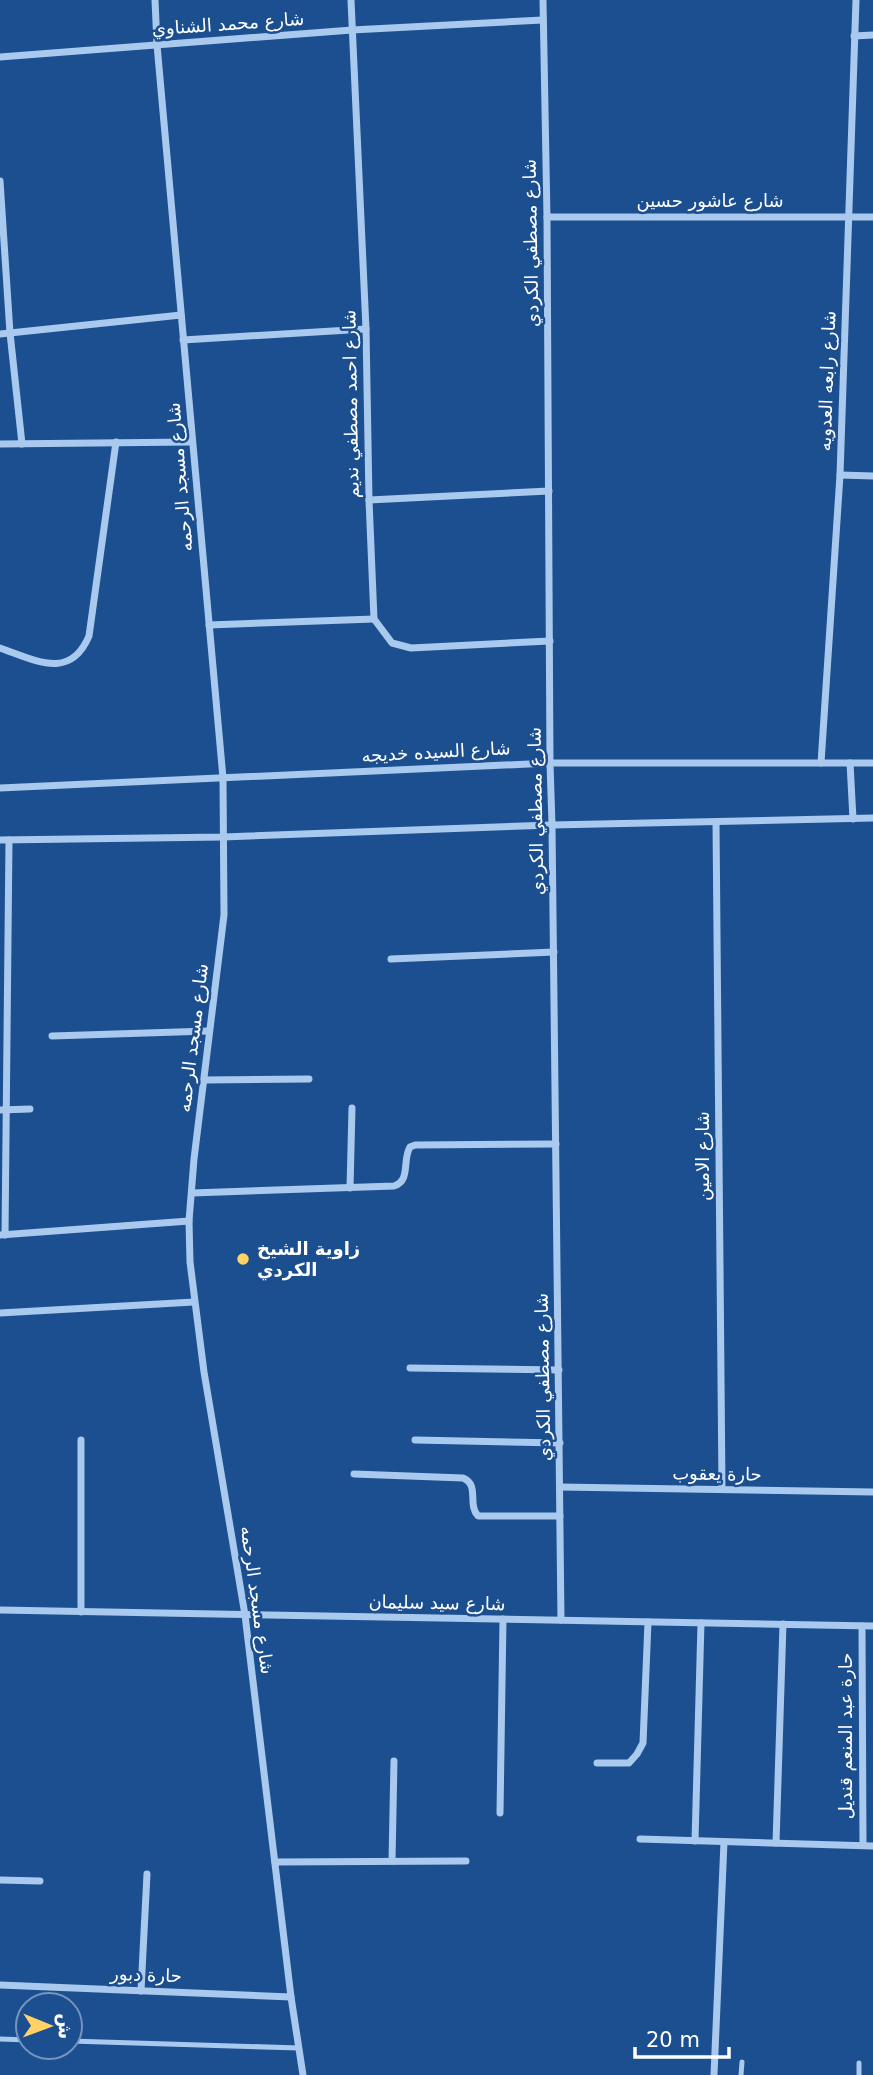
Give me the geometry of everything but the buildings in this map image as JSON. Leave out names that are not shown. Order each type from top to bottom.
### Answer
[{"type":"street","name":"شارع مسجد الرحمه","points":[[155,0],[223,778],[224,915],[189,1220],[194,1302],[245,1615],[291,1997],[303,2075]]},
{"type":"street","name":"شارع احمد مصطفي نديم","points":[[351,0],[366,329],[373,619]]},
{"type":"street","name":"شارع مصطفي الكردي","points":[[543,0],[561,1620]]},
{"type":"street","name":"شارع رابعه العدويه","points":[[821,763],[840,475],[856,0]]},
{"type":"street","name":"شارع محمد الشناوي","points":[[0,57],[352,30],[543,20]]},
{"type":"street","points":[[854,36],[873,35]]},
{"type":"street","points":[[0,181],[10,333],[22,443]]},
{"type":"street","name":"شارع عاشور حسين","points":[[547,216],[873,217]]},
{"type":"street","points":[[0,334],[181,315]]},
{"type":"street","points":[[183,340],[366,329]]},
{"type":"street","points":[[0,648],[47,664],[62,664],[74,659],[84,649],[89,636],[116,442]]},
{"type":"street","points":[[0,444],[192,442]]},
{"type":"street","points":[[840,475],[873,476]]},
{"type":"street","points":[[369,500],[549,491]]},
{"type":"street","points":[[209,625],[373,619],[391,643],[411,648],[550,641]]},
{"type":"street","name":"شارع السيده خديجه","points":[[0,788],[550,763],[873,763]]},
{"type":"street","points":[[850,763],[853,819]]},
{"type":"street","points":[[0,840],[223,837],[552,825],[873,818]]},
{"type":"street","name":"شارع الامين","points":[[716,822],[722,1489]]},
{"type":"street","points":[[9,839],[3,1235],[189,1220]]},
{"type":"street","points":[[391,959],[554,952]]},
{"type":"street","points":[[52,1036],[209,1031]]},
{"type":"street","points":[[204,1080],[309,1079]]},
{"type":"street","points":[[350,1188],[352,1108]]},
{"type":"street","points":[[3,1110],[30,1109]]},
{"type":"street","points":[[192,1194],[400,1185],[404,1179],[406,1153],[415,1145],[556,1144]]},
{"type":"street","points":[[0,1313],[194,1302]]},
{"type":"street","points":[[410,1368],[559,1370]]},
{"type":"street","points":[[81,1440],[81,1612]]},
{"type":"street","points":[[415,1440],[559,1443]]},
{"type":"street","points":[[354,1474],[463,1478],[472,1485],[472,1506],[478,1516],[560,1516]]},
{"type":"street","name":"حارة يعقوب","points":[[560,1488],[873,1492]]},
{"type":"street","name":"شارع سيد سليمان","points":[[0,1610],[873,1626]]},
{"type":"street","points":[[500,1813],[503,1619]]},
{"type":"street","points":[[597,1763],[629,1763],[643,1743],[648,1622]]},
{"type":"street","points":[[695,1841],[701,1623]]},
{"type":"street","points":[[776,1843],[783,1624]]},
{"type":"street","name":"حارة عبد المنعم قنديل","points":[[862,1626],[863,1845]]},
{"type":"street","points":[[392,1861],[394,1761]]},
{"type":"street","points":[[640,1839],[873,1846]]},
{"type":"street","points":[[714,2075],[724,1842]]},
{"type":"street","points":[[275,1862],[466,1861]]},
{"type":"street","points":[[141,1990],[147,1874]]},
{"type":"street","points":[[0,1880],[40,1881]]},
{"type":"street","name":"حارة دبور","points":[[0,1985],[291,1997]]},
{"type":"lane","points":[[84,2041],[299,2048]]},
{"type":"lane","points":[[741,2075],[742,2062]]},
{"type":"lane","points":[[859,2063],[859,2075]]},
{"type":"place","name":"زاوية الشيخ الكردي","points":[[243,1259]]}]
